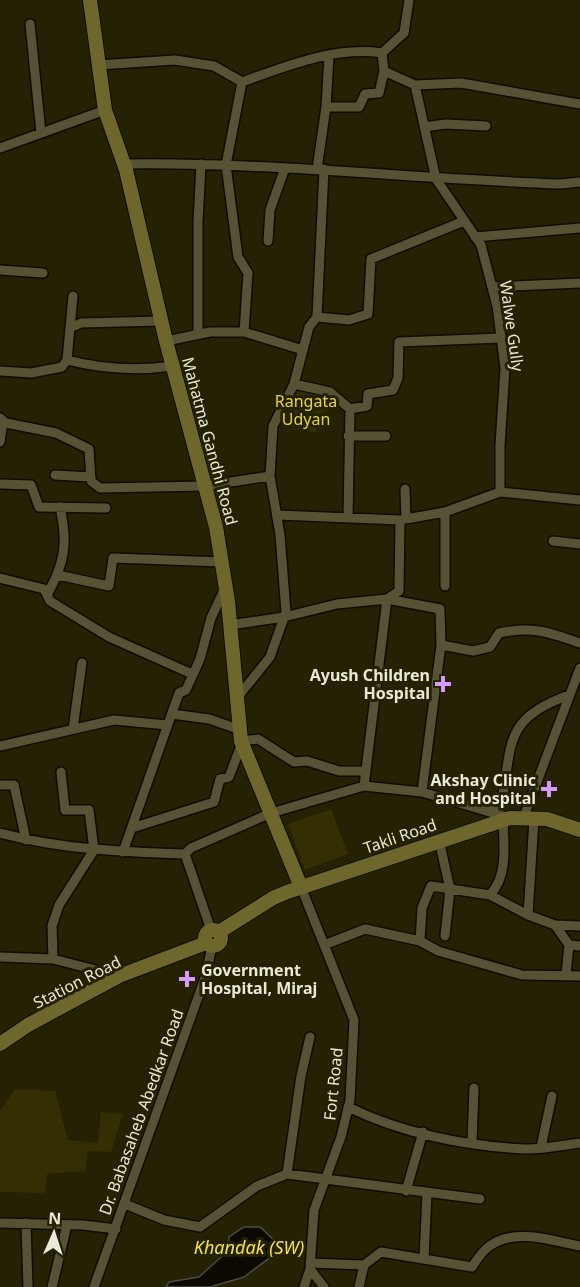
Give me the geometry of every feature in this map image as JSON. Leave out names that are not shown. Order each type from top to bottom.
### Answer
[{"type":"main road","name":"Mahatma Gandhi Road","points":[[90,0],[105,110],[124,164],[222,562],[242,738],[301,887]]},
{"type":"main road","name":"Takli Road","points":[[212,938],[273,898],[439,840],[517,819],[547,819],[580,830]]},
{"type":"main road","name":"Station Road","points":[[2,1045],[28,1025],[119,976],[212,938]]},
{"type":"street","points":[[382,53],[404,33],[409,0]]},
{"type":"street","points":[[30,24],[41,133]]},
{"type":"street","points":[[98,65],[175,60],[213,66],[242,82],[305,60],[362,50],[382,53]]},
{"type":"street","points":[[326,106],[359,107],[365,94],[379,93],[384,71],[382,53]]},
{"type":"street","points":[[237,698],[270,657],[286,612],[277,515],[270,476],[273,426],[294,384],[309,327],[317,317],[320,169],[329,56]]},
{"type":"street","points":[[384,71],[414,85],[461,83],[580,105]]},
{"type":"street","points":[[242,82],[226,165],[238,257],[248,273],[243,332]]},
{"type":"street","points":[[414,85],[436,179]]},
{"type":"street","points":[[0,148],[105,110]]},
{"type":"street","points":[[425,127],[445,124],[486,126]]},
{"type":"street","points":[[124,164],[201,164],[320,169],[436,179],[560,184],[580,182]]},
{"type":"street","points":[[198,334],[198,222],[201,164]]},
{"type":"street","points":[[268,241],[270,210],[285,168]]},
{"type":"street","name":"Walwe Gully","points":[[436,179],[481,245],[492,287],[506,368],[500,446],[500,492]]},
{"type":"street","points":[[317,317],[349,320],[368,314],[371,259],[465,221]]},
{"type":"street","points":[[475,237],[580,228]]},
{"type":"street","points":[[0,270],[43,273]]},
{"type":"street","points":[[492,287],[580,283]]},
{"type":"street","points":[[0,371],[31,373],[62,367],[67,360],[73,296]]},
{"type":"street","points":[[70,328],[81,323],[162,321]]},
{"type":"street","points":[[166,341],[198,334],[243,332],[303,350]]},
{"type":"street","points":[[294,384],[330,393],[350,409],[367,406],[368,394],[393,390],[398,378],[399,342],[501,338]]},
{"type":"street","points":[[67,360],[97,368],[150,369],[173,366]]},
{"type":"street","points":[[348,518],[350,409]]},
{"type":"street","points":[[0,442],[2,419],[56,433],[89,449],[91,481],[100,488],[205,486],[270,476]]},
{"type":"street","points":[[348,436],[386,436]]},
{"type":"street","points":[[54,475],[91,477]]},
{"type":"street","points":[[0,484],[32,485],[39,507],[106,508]]},
{"type":"street","points":[[364,786],[387,599],[399,591],[405,489]]},
{"type":"street","points":[[277,515],[403,520],[444,512],[500,492],[580,500]]},
{"type":"street","points":[[47,595],[58,575],[66,545],[60,507]]},
{"type":"street","points":[[444,512],[446,586]]},
{"type":"street","points":[[553,541],[580,544]]},
{"type":"street","points":[[58,575],[109,586],[114,558],[222,562]]},
{"type":"street","points":[[0,578],[44,589],[50,601],[110,637],[192,674]]},
{"type":"street","points":[[123,852],[178,693],[186,690],[200,659],[211,618],[226,586]]},
{"type":"street","points":[[230,625],[284,617],[337,604],[387,599],[440,609],[441,645],[422,792]]},
{"type":"street","points":[[441,645],[473,651],[490,647],[499,633],[523,628],[552,633],[580,643]]},
{"type":"street","points":[[73,729],[82,663]]},
{"type":"street","points":[[490,895],[499,885],[504,855],[517,819],[580,668]]},
{"type":"street","points":[[489,812],[501,805],[512,742],[520,722],[541,705],[569,695]]},
{"type":"street","points":[[172,714],[209,719],[242,738],[258,739],[294,762],[307,761],[339,771],[365,771]]},
{"type":"street","points":[[0,746],[114,720],[167,725]]},
{"type":"street","points":[[132,828],[214,802],[220,779],[229,777],[242,738]]},
{"type":"street","points":[[53,959],[52,926],[59,905],[91,859],[94,850],[89,810],[65,810],[61,772]]},
{"type":"street","points":[[0,785],[14,785],[26,840]]},
{"type":"street","points":[[0,832],[26,840],[94,850],[185,854],[191,848],[271,813],[364,786],[422,792],[517,819]]},
{"type":"street","points":[[517,819],[528,915]]},
{"type":"street","points":[[439,840],[450,889],[445,936]]},
{"type":"street","points":[[185,854],[212,938]]},
{"type":"street","points":[[420,941],[422,908],[431,886],[490,895],[528,915],[555,925],[580,927]]},
{"type":"street","name":"Fort Road","points":[[301,887],[354,1020],[348,1107],[341,1137],[314,1210],[310,1266],[304,1287]]},
{"type":"street","points":[[555,925],[569,945],[566,974]]},
{"type":"street","points":[[324,945],[365,929],[420,941],[447,954],[522,975],[580,976]]},
{"type":"street","name":"Dr. Babasaheb Abedkar Road","points":[[94,1287],[206,975],[212,938]]},
{"type":"street","points":[[569,945],[580,946]]},
{"type":"street","points":[[0,957],[53,959],[119,976]]},
{"type":"street","points":[[287,1174],[310,1037]]},
{"type":"street","points":[[472,1143],[474,1088]]},
{"type":"street","points":[[541,1147],[552,1096]]},
{"type":"street","points":[[348,1107],[380,1123],[472,1143],[527,1149],[580,1143]]},
{"type":"street","points":[[406,1191],[423,1132]]},
{"type":"street","points":[[124,1203],[164,1220],[200,1227],[257,1186],[287,1174],[480,1199]]},
{"type":"street","points":[[423,1259],[427,1193]]},
{"type":"street","points":[[0,1223],[67,1224],[116,1229]]},
{"type":"street","points":[[26,1223],[28,1287]]},
{"type":"street","points":[[52,1287],[67,1224]]},
{"type":"street","points":[[310,1266],[364,1265],[381,1252],[472,1267],[488,1246],[500,1239],[520,1236],[580,1246]]},
{"type":"street","points":[[360,1287],[364,1265]]},
{"type":"street","points":[[310,1266],[324,1287]]},
{"type":"green space","name":"Rangata Udyan","points":[[297,389],[330,398],[315,433],[280,424]]},
{"type":"green space","points":[[331,809],[348,854],[305,870],[288,824]]},
{"type":"green space","points":[[15,1089],[55,1091],[68,1140],[98,1143],[101,1112],[123,1114],[111,1152],[88,1151],[85,1171],[47,1174],[45,1193],[0,1192],[0,1111]]},
{"type":"water","name":"Khandak (SW)","points":[[244,1227],[260,1227],[275,1241],[272,1256],[244,1277],[210,1287],[166,1287],[169,1282],[199,1277],[229,1250],[229,1237]]},
{"type":"place","name":"Ayush Children Hospital","points":[[443,684]]},
{"type":"place","name":"Akshay Clinic and Hospital","points":[[549,789]]},
{"type":"place","name":"Government Hospital, Miraj","points":[[187,979]]}]
